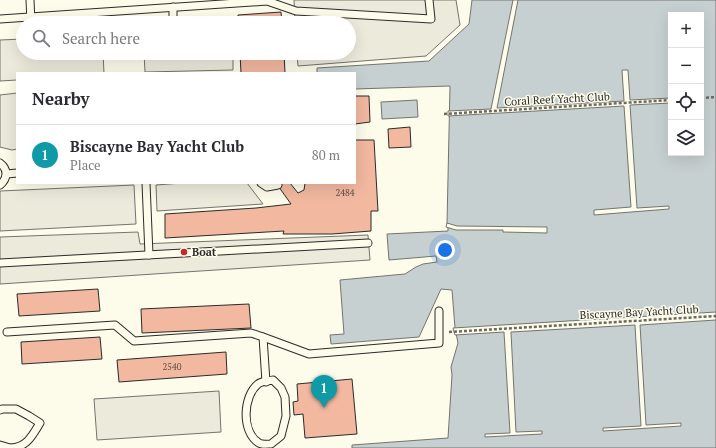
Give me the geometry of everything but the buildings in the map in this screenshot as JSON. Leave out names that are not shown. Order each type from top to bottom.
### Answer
[{"type":"lane","points":[[30,0],[31,16]]},
{"type":"lane","points":[[78,16],[267,1],[296,11],[431,19],[429,0]]},
{"type":"lane","points":[[173,8],[173,16]]},
{"type":"lane","points":[[0,20],[16,20]]},
{"type":"lane","points":[[0,163],[4,166],[6,174],[4,181],[0,185]]},
{"type":"lane","points":[[6,174],[16,173]]},
{"type":"lane","points":[[146,184],[149,255]]},
{"type":"lane","points":[[262,184],[267,187],[278,185]]},
{"type":"lane","points":[[0,263],[368,243]]},
{"type":"lane","points":[[7,332],[115,325],[134,341],[252,333],[309,354],[439,343],[438,311]]},
{"type":"lane","points":[[262,337],[266,382]]},
{"type":"lane","points":[[273,380],[280,388],[285,397],[286,416],[281,436],[271,444],[258,446],[247,424],[246,409],[251,392],[259,383],[266,382],[273,380]]},
{"type":"lane","points":[[0,410],[16,409],[40,423],[31,438],[18,448],[0,446]]},
{"type":"path","points":[[704,98],[716,97]]},
{"type":"path","name":"Coral Reef Yacht Club","points":[[444,114],[668,100]]},
{"type":"path","name":"Biscayne Bay Yacht Club","points":[[445,332],[716,316]]},
{"type":"shaded area","points":[[294,0],[456,0],[460,25],[426,56],[298,66],[298,60],[356,60],[356,16],[295,16]]},
{"type":"shaded area","points":[[472,0],[716,0],[716,448],[352,448],[352,445],[448,438],[452,375],[451,367],[458,343],[455,328],[452,290],[441,289],[419,337],[331,344],[330,335],[344,334],[340,280],[405,274],[423,264],[437,262],[436,256],[389,260],[387,234],[448,231],[450,86],[356,89],[356,72],[317,72],[317,68],[429,61],[469,24]]},
{"type":"shaded area","points":[[16,39],[16,60],[103,60],[104,72],[16,72],[16,80],[0,81],[0,40]]},
{"type":"shaded area","points":[[144,60],[233,60],[233,70],[145,72]]},
{"type":"shaded area","points":[[16,93],[16,149],[12,150],[0,147],[0,95]]},
{"type":"shaded area","points":[[417,100],[418,117],[382,119],[381,102]]},
{"type":"shaded area","points":[[248,184],[263,204],[157,211],[156,185]]},
{"type":"shaded area","points":[[134,185],[136,224],[0,231],[0,191]]},
{"type":"shaded area","name":"Boat","points":[[138,232],[140,244],[368,235],[370,260],[0,284],[0,237]]},
{"type":"shaded area","points":[[219,391],[221,432],[97,440],[94,399]]},
{"type":"pier","points":[[513,0],[518,0],[497,108],[624,101],[622,70],[628,70],[630,100],[668,98],[668,103],[630,105],[637,208],[669,206],[669,209],[594,215],[594,210],[631,207],[624,106],[448,116],[448,111],[491,109]]},
{"type":"pier","points":[[447,223],[457,226],[547,227],[547,233],[503,232],[503,230],[456,230],[446,227]]},
{"type":"pier","points":[[716,312],[716,320],[640,325],[646,425],[681,423],[681,426],[603,431],[603,428],[641,426],[635,325],[511,332],[516,432],[542,431],[542,434],[485,437],[485,434],[510,433],[504,332],[455,335],[453,328]]},
{"type":"place","name":"Boat","points":[[184,252]]},
{"type":"place","name":"Biscayne Bay Yacht Club","points":[[324,408]]}]
